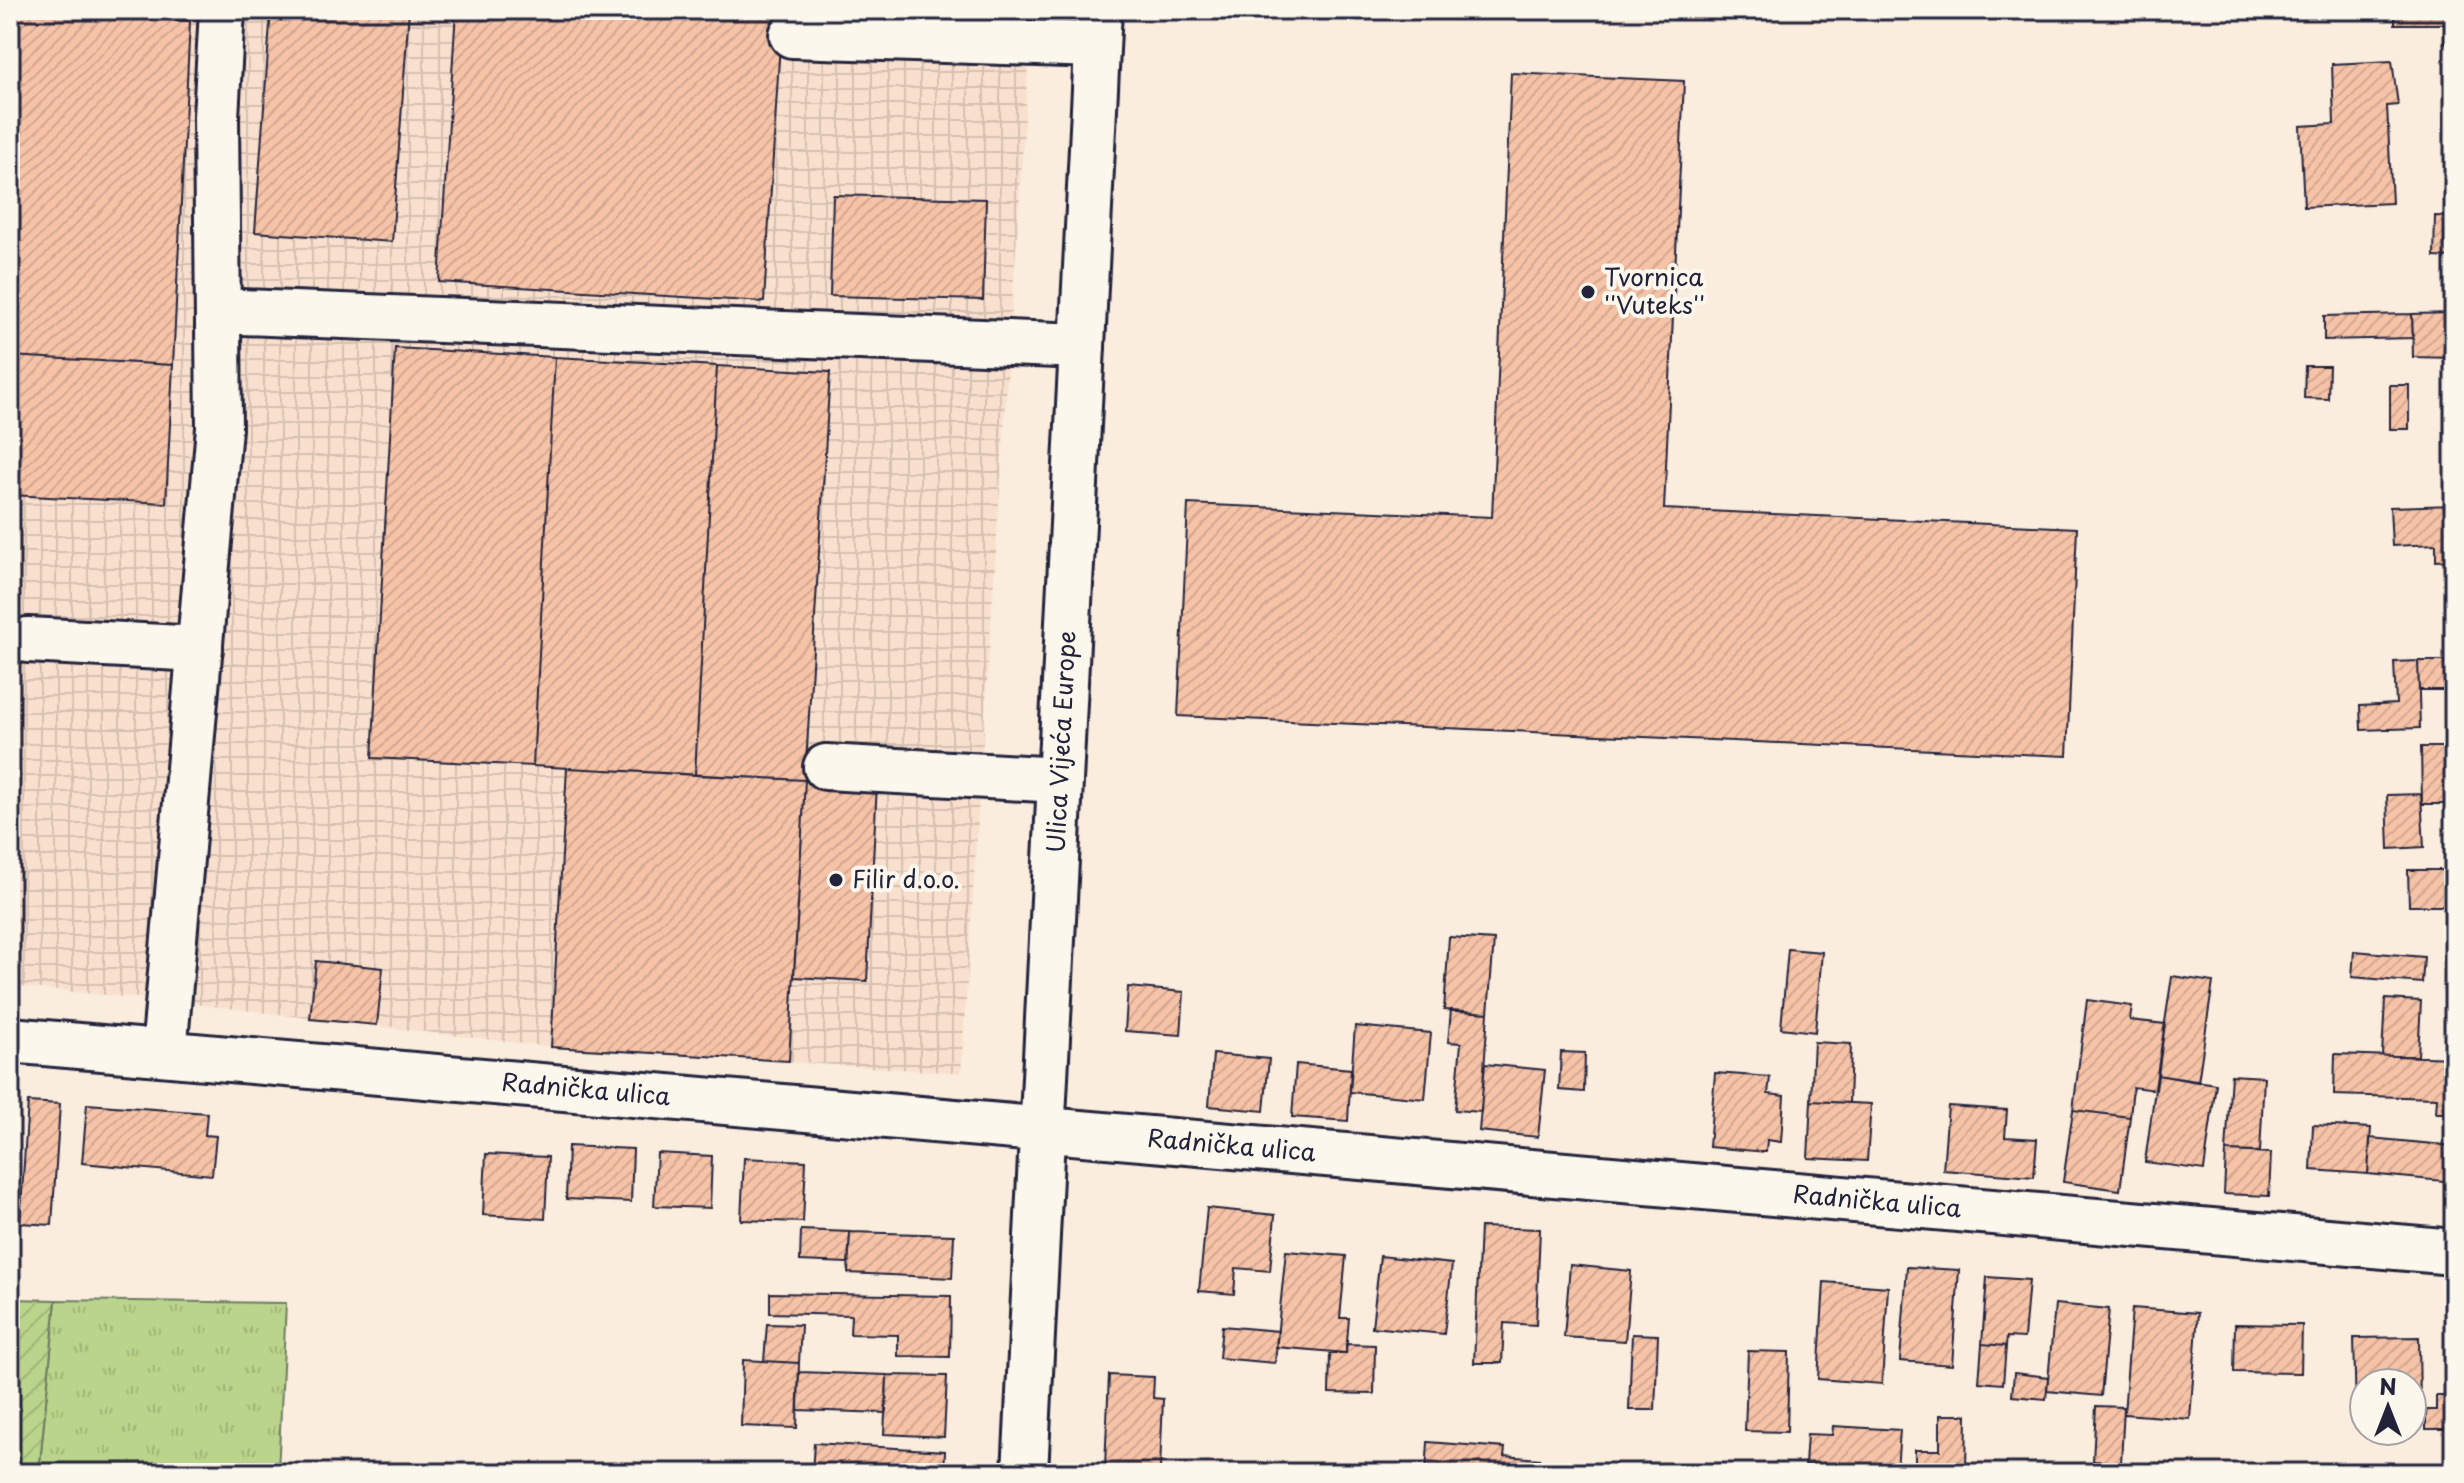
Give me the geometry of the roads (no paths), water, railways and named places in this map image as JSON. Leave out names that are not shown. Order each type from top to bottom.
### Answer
[{"type":"street","points":[[164,1052],[219,428],[216,117],[222,10]]},
{"type":"street","points":[[792,35],[1098,28]]},
{"type":"street","name":"Ulica Vijeća Europe","points":[[1025,1473],[1098,28]]},
{"type":"street","points":[[218,311],[1082,346]]},
{"type":"street","points":[[28,640],[200,649]]},
{"type":"street","points":[[826,767],[1060,780]]},
{"type":"street","name":"Radnička ulica","points":[[10,1040],[2454,1252]]},
{"type":"place","name":"Tvornica ''Vuteks''","points":[[1588,292]]},
{"type":"place","name":"Filir d.o.o.","points":[[836,880]]}]
